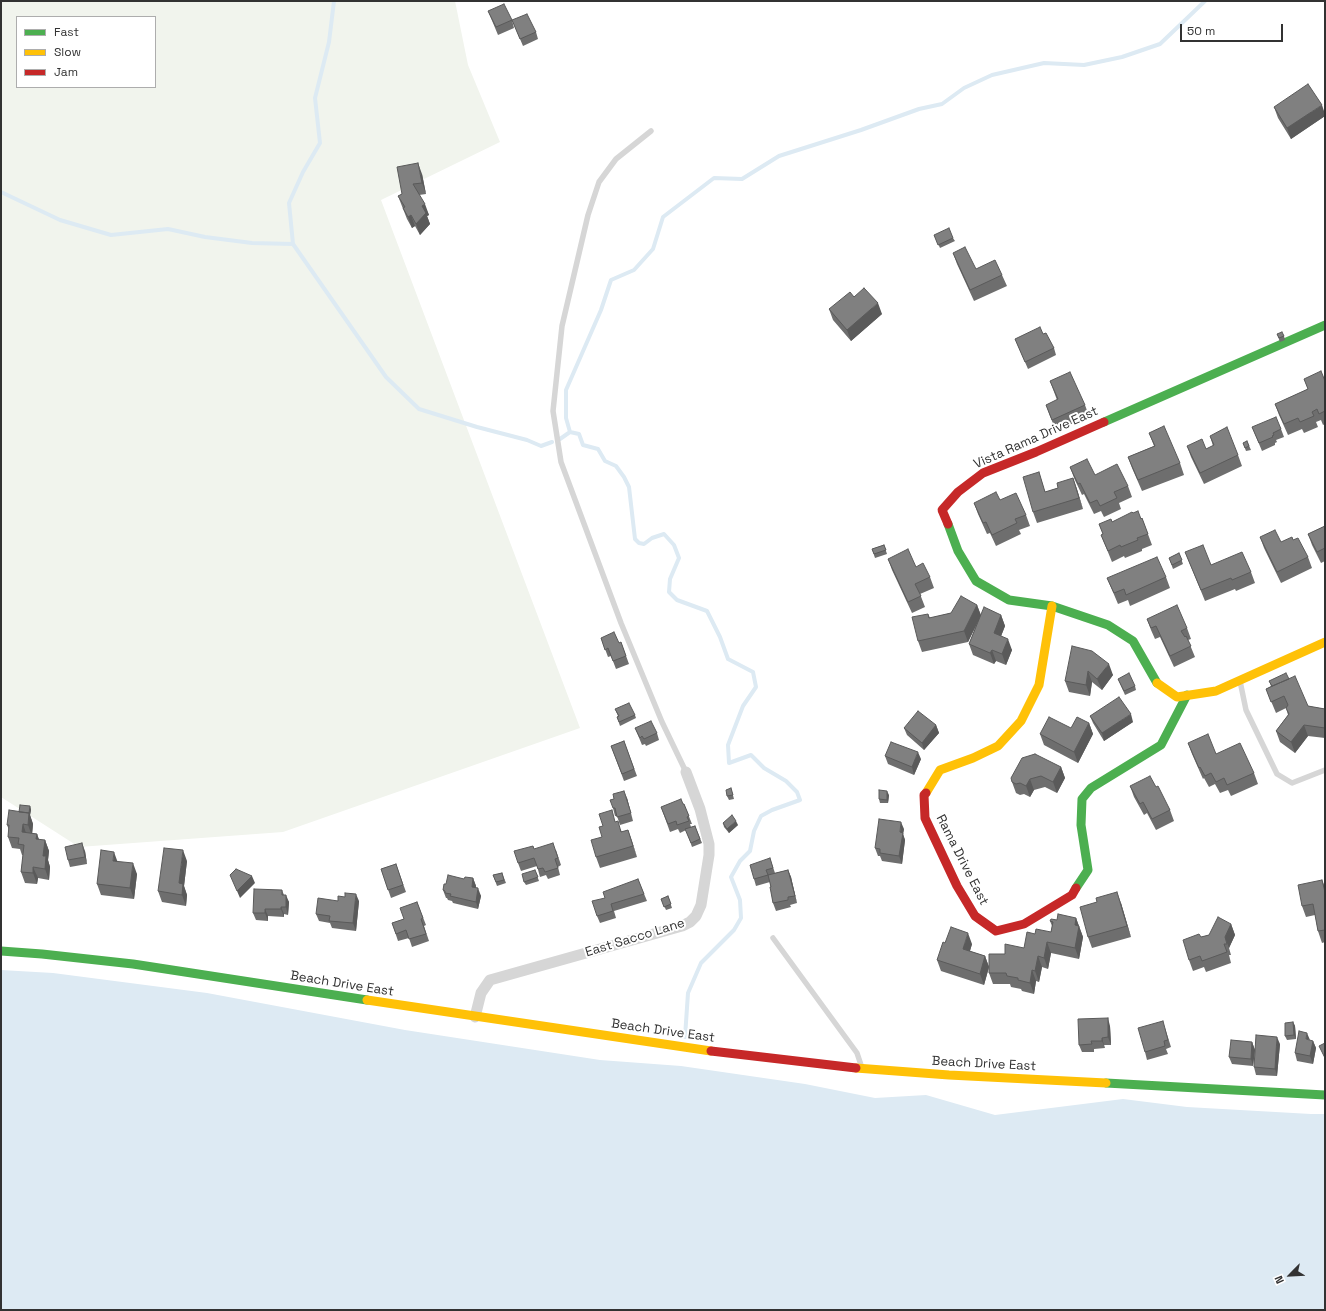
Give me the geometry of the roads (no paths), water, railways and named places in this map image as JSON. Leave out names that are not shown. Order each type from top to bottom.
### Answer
[{"type":"street","name":"Vista Rama Drive East","points":[[1325,325],[1036,452],[983,473],[958,492],[942,510],[958,551],[976,581],[1009,600],[1052,606],[1108,625],[1133,641],[1156,682],[1177,697],[1216,691],[1325,642]]},
{"type":"street","name":"Rama Drive East","points":[[1052,606],[1039,685],[1021,721],[998,746],[973,758],[940,770],[924,795],[925,818],[957,886],[975,916],[996,930],[1024,924],[1072,894],[1088,870],[1080,824],[1082,800],[1091,788],[1161,745],[1188,695]]},
{"type":"street","name":"East Sacco Lane","points":[[475,1017],[481,993],[490,980],[682,926],[690,922],[696,916],[701,905],[709,855],[709,844],[700,809],[686,772]]},
{"type":"street","name":"Beach Drive East","points":[[1,951],[133,964],[475,1017],[708,1051],[862,1069],[1325,1095]]},
{"type":"lane","points":[[651,131],[616,159],[599,182],[588,215],[562,326],[553,410],[561,462],[621,623],[662,722],[686,772]]},
{"type":"lane","points":[[1240,680],[1246,710],[1277,774],[1292,783],[1325,770]]},
{"type":"lane","points":[[773,938],[857,1053],[862,1069]]},
{"type":"waterway","points":[[334,1],[329,42],[315,98],[320,143],[303,172],[289,203],[293,244],[386,377],[419,409],[477,427],[527,440],[541,446],[552,442]]},
{"type":"waterway","points":[[570,432],[566,418],[566,390],[601,310],[611,280],[634,270],[653,249],[663,217],[714,178],[742,179],[779,156],[861,130],[919,109],[942,104],[964,88],[992,75],[1044,63],[1084,65],[1122,57],[1160,44],[1205,1]]},
{"type":"waterway","points":[[1,192],[60,220],[111,235],[168,229],[205,237],[252,243],[293,244]]},
{"type":"waterway","points":[[560,439],[570,432],[579,434],[583,445],[598,449],[605,461],[616,466],[629,487],[635,539],[639,543],[644,544],[652,538],[664,534],[674,545],[679,558],[670,579],[669,592],[677,600],[707,611],[720,637],[728,659],[753,672],[756,687],[743,706],[728,745],[729,763],[751,755],[764,768],[786,781],[797,792],[800,800],[772,810],[761,816],[754,831],[750,851],[740,861],[731,877],[740,900],[741,918],[734,930],[701,963],[688,993],[685,1037]]}]
